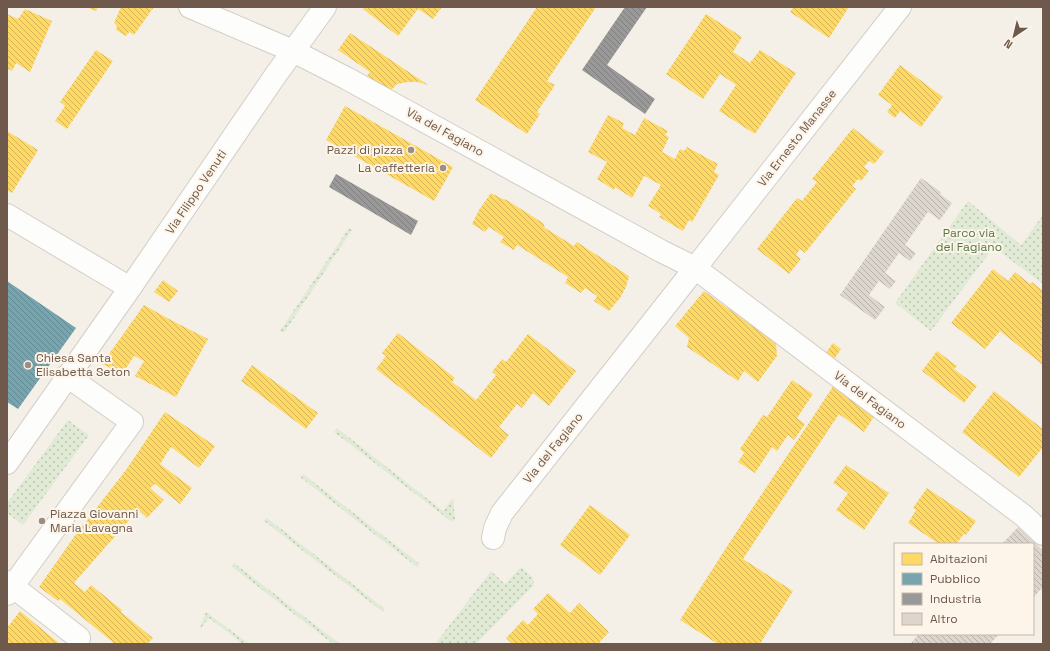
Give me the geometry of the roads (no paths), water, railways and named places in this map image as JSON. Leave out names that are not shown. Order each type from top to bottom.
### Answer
[{"type":"street","name":"Via del Fagiano","points":[[190,7],[293,51],[346,78],[695,268],[1024,516],[1043,534]]},
{"type":"street","name":"Via Filippo Venuti","points":[[68,376],[325,7]]},
{"type":"street","name":"Via Ernesto Manasse","points":[[695,268],[900,7]]},
{"type":"street","points":[[7,215],[130,288]]},
{"type":"street","name":"Via del Fagiano","points":[[493,538],[495,528],[502,513],[695,268]]},
{"type":"street","points":[[7,463],[68,376],[132,422],[9,588],[79,638]]},
{"type":"place","name":"Pazzi di pizza","points":[[411,150]]},
{"type":"place","name":"La caffetteria","points":[[443,168]]},
{"type":"place","name":"Chiesa Santa Elisabetta Seton","points":[[28,365]]},
{"type":"place","name":"Piazza Giovanni Maria Lavagna","points":[[42,521]]},
{"type":"park label","name":"Parco via del Fagiano","points":[[969,240]]}]
